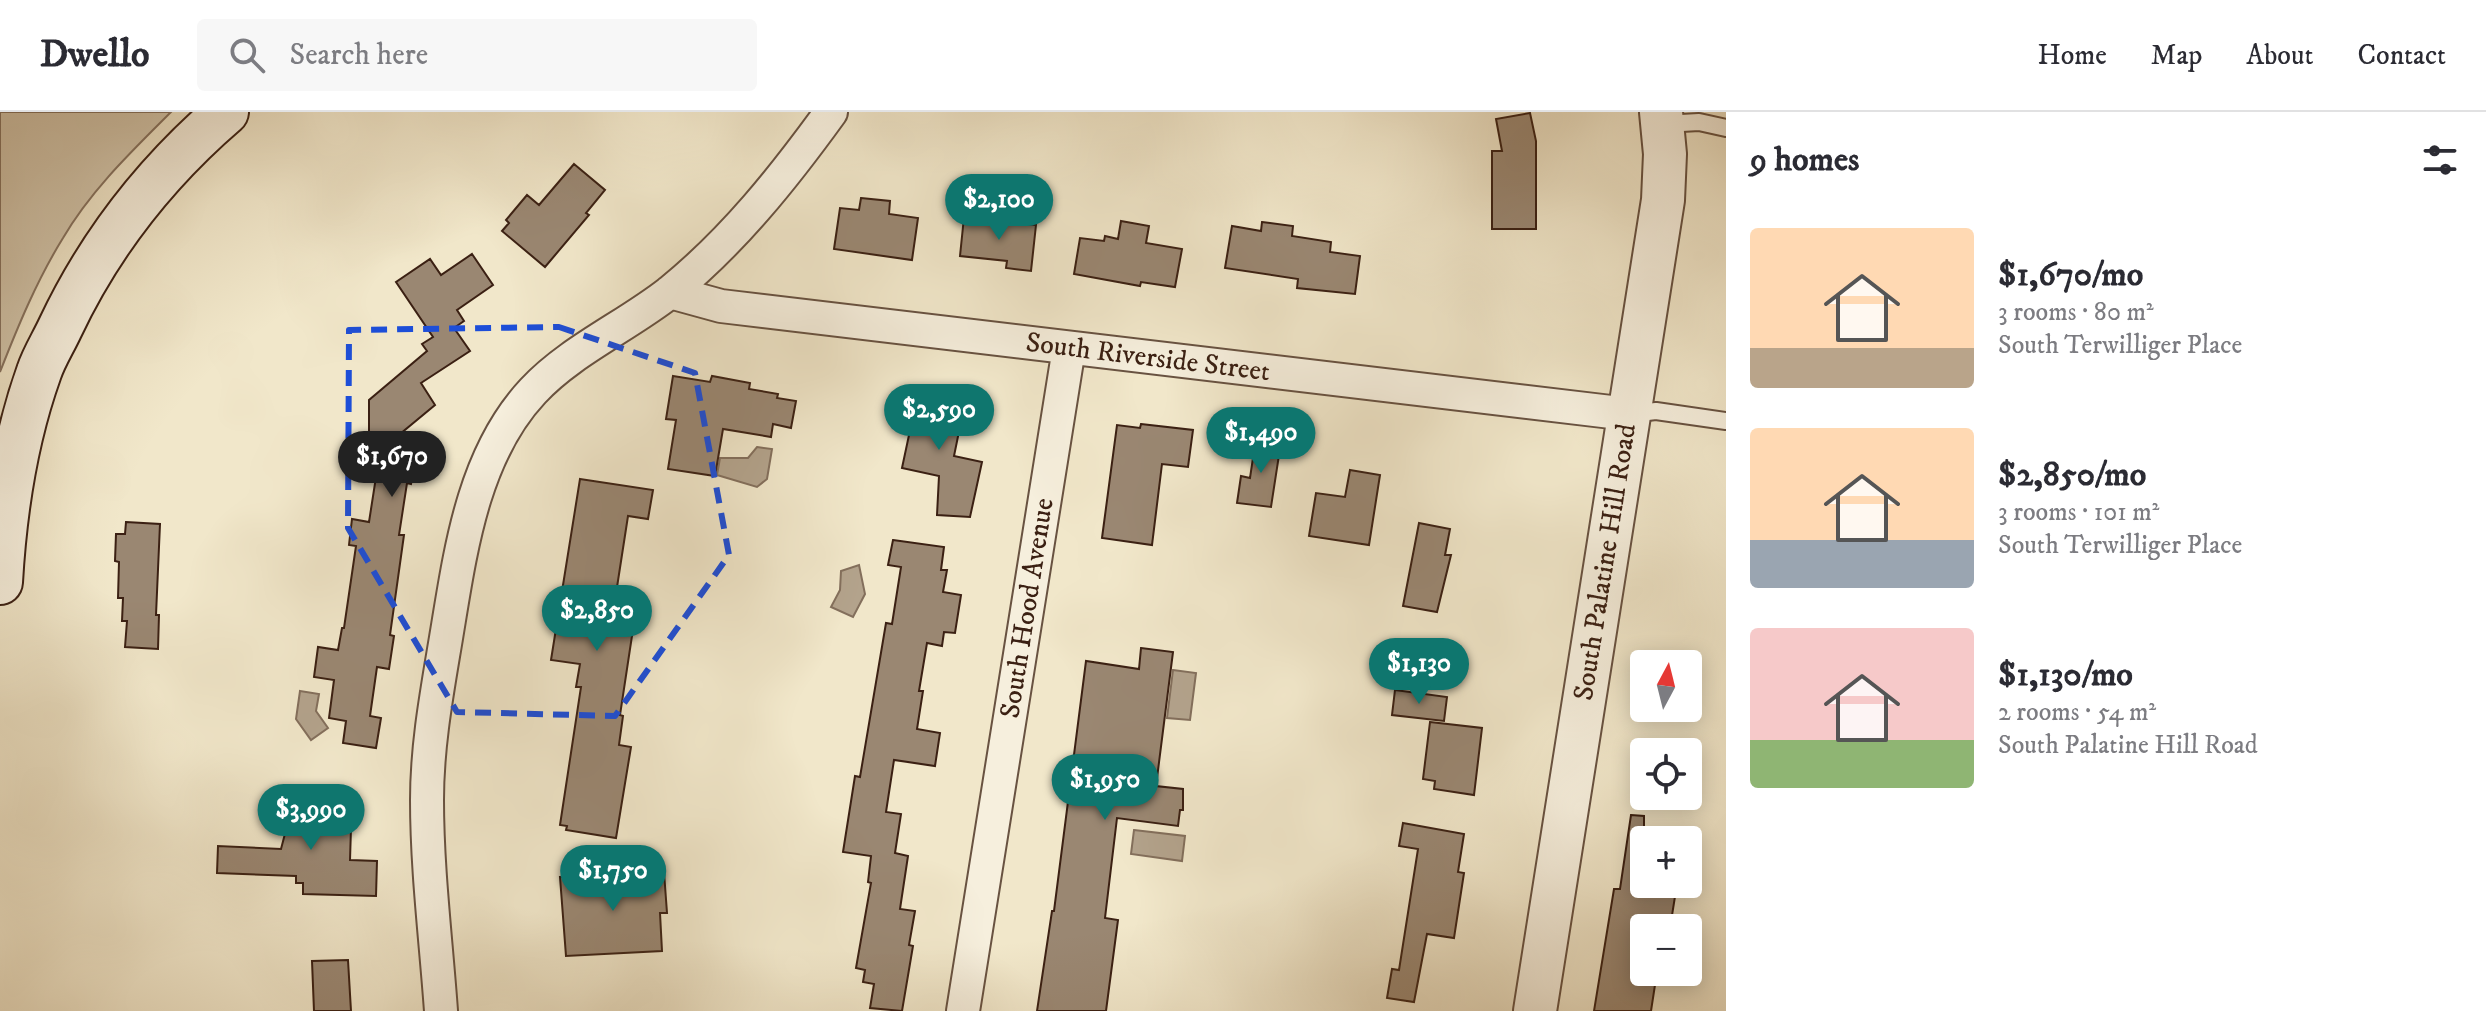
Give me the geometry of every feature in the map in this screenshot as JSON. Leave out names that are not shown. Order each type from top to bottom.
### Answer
[{"type":"main road","points":[[0,582],[15,460],[39,371],[70,305],[97,256],[135,204],[168,165],[226,112]]},
{"type":"street","points":[[441,1011],[429,858],[428,768],[436,696],[461,551],[489,459],[503,433],[534,390],[670,292],[706,260],[766,198],[831,112]]},
{"type":"street","name":"South Palatine Hill Road","points":[[1535,1011],[1663,200],[1665,154],[1662,118]]},
{"type":"street","name":"South Riverside Street","points":[[670,292],[721,306],[1628,414]]},
{"type":"street","name":"South Hood Avenue","points":[[963,1011],[1069,348]]},
{"type":"lane","points":[[1662,118],[1726,128]]},
{"type":"lane","points":[[1628,414],[1656,411],[1726,421]]},
{"type":"highlighted area","points":[[559,327],[695,373],[729,555],[615,716],[457,712],[348,528],[349,330]]},
{"type":"shaded area","points":[[0,112],[171,112],[113,172],[74,220],[36,287],[0,372]]},
{"type":"shaded area","points":[[757,447],[772,449],[767,479],[757,487],[717,475],[720,458],[748,458]]},
{"type":"shaded area","points":[[859,565],[865,594],[853,617],[831,607],[840,590],[841,571]]},
{"type":"shaded area","points":[[1173,670],[1196,673],[1190,720],[1167,718]]},
{"type":"shaded area","points":[[300,691],[319,694],[316,711],[328,728],[311,740],[296,719]]},
{"type":"shaded area","points":[[1134,830],[1185,836],[1182,861],[1131,854]]},
{"type":"building","points":[[1530,113],[1536,141],[1536,229],[1492,229],[1492,151],[1502,151],[1496,119]]},
{"type":"building","points":[[574,164],[605,190],[586,213],[589,215],[545,267],[502,231],[509,223],[506,220],[527,195],[539,205]]},
{"type":"building","points":[[861,198],[890,201],[889,214],[918,218],[912,260],[834,249],[840,208],[859,210]]},
{"type":"building","points":[[964,217],[1036,225],[1031,271],[1006,268],[1007,261],[960,256]]},
{"type":"building","points":[[1121,221],[1149,226],[1146,243],[1182,249],[1175,287],[1141,282],[1140,286],[1074,274],[1080,238],[1104,241],[1105,236],[1118,239]]},
{"type":"building","points":[[1262,222],[1293,226],[1292,236],[1331,242],[1330,252],[1360,256],[1355,294],[1297,288],[1298,279],[1225,268],[1232,226],[1261,231]]},
{"type":"building","points":[[472,254],[493,285],[457,310],[464,321],[454,328],[470,351],[421,383],[435,405],[388,444],[418,450],[411,484],[407,483],[399,535],[404,535],[390,635],[394,636],[389,669],[377,667],[370,716],[381,718],[376,748],[343,743],[346,721],[329,718],[334,680],[314,677],[318,647],[338,650],[344,628],[356,546],[349,545],[352,519],[369,522],[376,477],[369,476],[369,400],[427,351],[422,344],[433,337],[396,282],[430,259],[441,275]]},
{"type":"building","points":[[673,376],[710,382],[712,376],[750,383],[749,389],[796,401],[791,428],[773,424],[771,437],[723,429],[715,476],[668,469],[676,420],[666,419]]},
{"type":"building","points":[[899,392],[964,407],[954,456],[982,462],[970,517],[937,515],[939,476],[902,468],[912,421],[893,417]]},
{"type":"building","points":[[1141,424],[1193,430],[1188,467],[1162,464],[1152,545],[1102,538],[1117,425],[1140,428]]},
{"type":"building","points":[[1256,438],[1281,442],[1271,507],[1237,503],[1241,476],[1250,478]]},
{"type":"building","points":[[1350,470],[1380,475],[1369,545],[1309,536],[1316,493],[1345,497]]},
{"type":"building","points":[[580,479],[653,490],[648,519],[628,516],[613,613],[635,616],[620,715],[623,716],[619,745],[631,747],[616,838],[566,830],[567,826],[560,825],[581,687],[576,687],[580,664],[551,660]]},
{"type":"building","points":[[126,522],[160,524],[156,615],[159,615],[158,649],[125,647],[127,621],[122,621],[123,598],[118,598],[119,562],[115,561],[116,534],[125,534]]},
{"type":"building","points":[[1419,523],[1450,529],[1445,555],[1451,555],[1437,612],[1403,606]]},
{"type":"building","points":[[893,540],[944,547],[941,570],[947,570],[943,592],[961,595],[955,633],[944,632],[942,646],[927,643],[919,691],[923,691],[917,729],[940,733],[935,766],[894,760],[886,812],[901,814],[895,853],[908,856],[900,909],[915,911],[909,945],[913,946],[902,1011],[870,1008],[874,984],[863,982],[865,970],[856,968],[871,883],[868,882],[871,856],[843,852],[855,776],[860,777],[886,623],[892,624],[901,567],[888,565]]},
{"type":"building","points":[[1141,648],[1173,652],[1156,786],[1183,789],[1183,810],[1180,810],[1178,826],[1117,818],[1105,918],[1118,920],[1106,1011],[1037,1011],[1054,911],[1086,661],[1139,669]]},
{"type":"building","points":[[1395,690],[1447,697],[1444,721],[1392,715]]},
{"type":"building","points":[[1430,722],[1482,728],[1474,795],[1434,789],[1435,781],[1423,779]]},
{"type":"building","points":[[299,794],[352,796],[350,860],[377,861],[376,896],[303,894],[303,883],[296,883],[296,876],[217,873],[218,846],[281,849],[287,826],[298,827]]},
{"type":"building","points":[[1631,815],[1644,816],[1644,826],[1630,826],[1630,898],[1675,898],[1672,914],[1630,914],[1630,986],[1655,986],[1651,1011],[1594,1011],[1614,889],[1620,889]]},
{"type":"building","points":[[1403,823],[1464,834],[1458,872],[1464,873],[1454,938],[1427,934],[1414,1002],[1387,998],[1392,969],[1399,970],[1418,849],[1399,846]]},
{"type":"building","points":[[664,872],[667,913],[660,913],[662,951],[566,956],[560,877]]},
{"type":"building","points":[[348,960],[351,1011],[314,1011],[312,961]]}]
